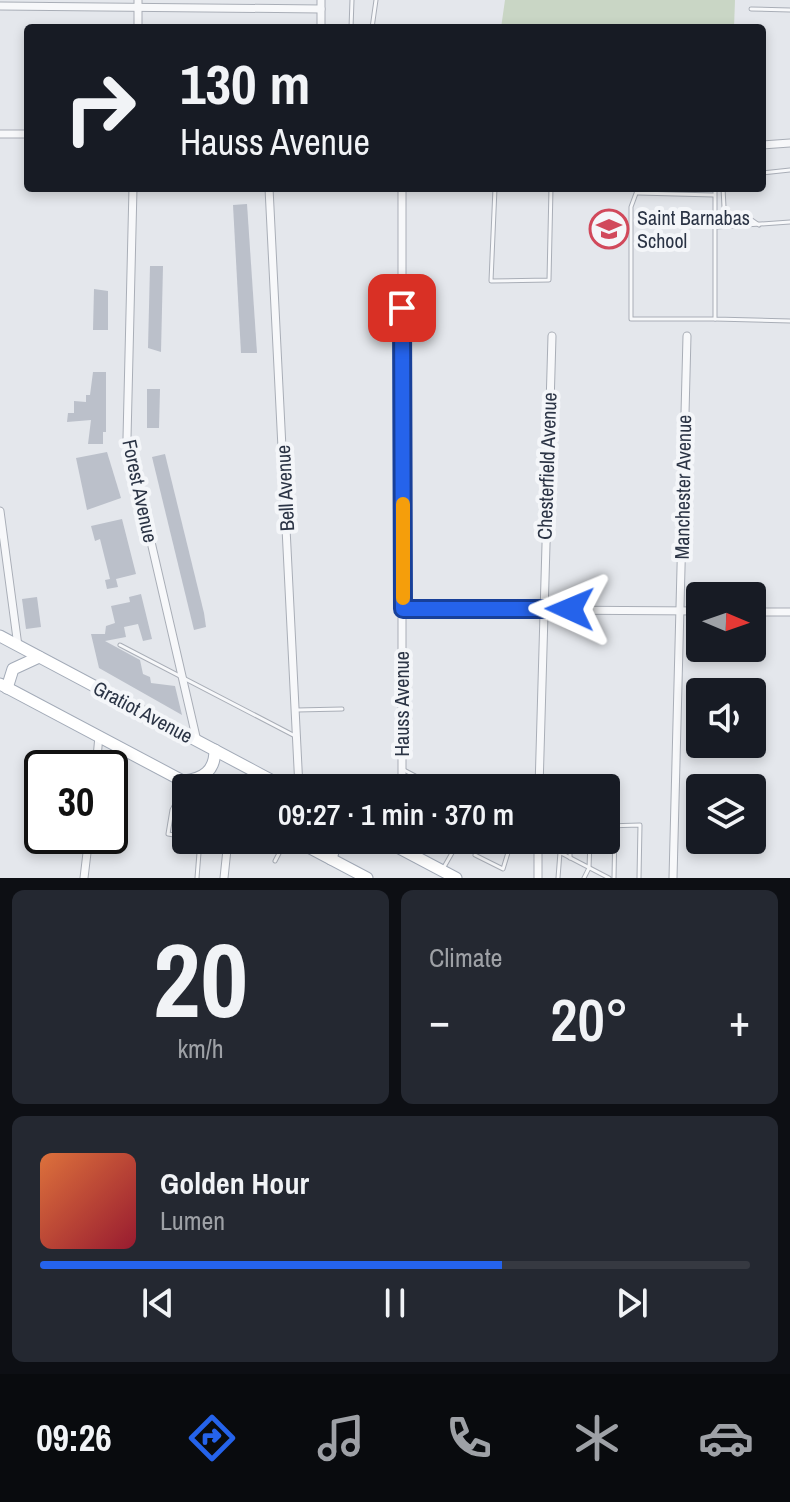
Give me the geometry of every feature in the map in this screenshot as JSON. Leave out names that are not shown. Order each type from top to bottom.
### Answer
[{"type":"main road","name":"Gratiot Avenue","points":[[0,636],[260,774]]},
{"type":"main road","points":[[4,686],[17,665],[39,657]]},
{"type":"main road","name":"Gratiot Avenue","points":[[4,686],[172,775]]},
{"type":"main road","points":[[205,774],[209,771],[215,750]]},
{"type":"main road","points":[[322,854],[367,878]]},
{"type":"main road","points":[[331,859],[332,854]]},
{"type":"main road","points":[[417,854],[456,878]]},
{"type":"street","points":[[0,6],[321,5]]},
{"type":"street","points":[[0,134],[24,134]]},
{"type":"street","points":[[766,145],[790,143]]},
{"type":"street","name":"Forest Avenue","points":[[133,192],[127,438],[197,741]]},
{"type":"street","name":"Bell Avenue","points":[[269,192],[299,774]]},
{"type":"street","name":"Hauss Avenue","points":[[402,192],[402,774]]},
{"type":"street","name":"Chesterfield Avenue","points":[[539,774],[552,336]]},
{"type":"street","name":"Manchester Avenue","points":[[673,878],[687,336]]},
{"type":"street","points":[[0,511],[4,563],[18,646]]},
{"type":"street","points":[[403,609],[686,611]]},
{"type":"street","points":[[766,612],[790,612]]},
{"type":"street","points":[[98,750],[99,736]]},
{"type":"street","points":[[84,878],[87,854]]},
{"type":"street","points":[[224,878],[227,854]]},
{"type":"street","points":[[537,854],[538,878]]},
{"type":"lane","points":[[351,24],[352,0]]},
{"type":"lane","points":[[373,24],[376,0]]},
{"type":"lane","points":[[751,9],[790,10]]},
{"type":"lane","points":[[766,173],[790,170]]},
{"type":"lane","points":[[495,192],[491,281],[549,280],[551,192]]},
{"type":"lane","points":[[638,192],[631,207],[631,319],[790,321]]},
{"type":"lane","points":[[657,192],[715,195],[715,319]]},
{"type":"lane","points":[[723,192],[724,207],[734,217],[743,216],[760,226]]},
{"type":"lane","points":[[716,227],[790,222]]},
{"type":"lane","points":[[120,645],[298,738]]},
{"type":"lane","points":[[297,710],[342,709]]},
{"type":"lane","points":[[402,769],[411,774]]},
{"type":"lane","points":[[172,810],[168,834],[172,835]]},
{"type":"lane","points":[[620,826],[640,825],[639,878]]},
{"type":"lane","points":[[197,878],[199,854]]},
{"type":"lane","points":[[275,861],[279,854]]},
{"type":"lane","points":[[442,871],[451,854]]},
{"type":"lane","points":[[503,869],[508,854]]},
{"type":"lane","points":[[558,878],[560,854]]},
{"type":"lane","points":[[563,854],[612,878],[613,854]]},
{"type":"lane","points":[[584,878],[589,868],[590,854]]},
{"type":"lane","points":[[475,855],[503,869],[507,878]]},
{"type":"green space","points":[[505,0],[735,0],[734,24],[502,24]]},
{"type":"building","points":[[247,204],[257,353],[241,353],[233,205]]},
{"type":"building","points":[[150,266],[163,266],[161,352],[148,348]]},
{"type":"building","points":[[94,289],[108,291],[108,330],[93,330]]},
{"type":"building","points":[[93,372],[106,372],[106,432],[103,432],[103,444],[88,444],[91,420],[67,422],[68,413],[74,413],[74,401],[86,402],[86,395],[90,395]]},
{"type":"building","points":[[147,389],[160,389],[159,428],[147,428]]},
{"type":"building","points":[[107,452],[121,498],[87,510],[76,458]]},
{"type":"building","points":[[165,454],[204,613],[206,627],[194,630],[152,457]]},
{"type":"building","points":[[122,519],[136,574],[116,579],[118,587],[107,589],[105,580],[110,579],[100,539],[95,541],[91,526]]},
{"type":"building","points":[[141,594],[152,639],[143,641],[138,624],[124,627],[126,637],[105,641],[140,660],[143,674],[150,677],[151,683],[175,686],[182,715],[99,668],[91,634],[105,634],[106,626],[115,623],[111,606],[130,602],[129,597]]},
{"type":"building","points":[[37,597],[41,627],[26,629],[22,599]]},
{"type":"slow traffic","points":[[403,504],[403,598]]},
{"type":"place","name":"Saint Barnabas School","points":[[609,229]]},
{"type":"route","points":[[402,308],[403,609],[570,609]]}]
